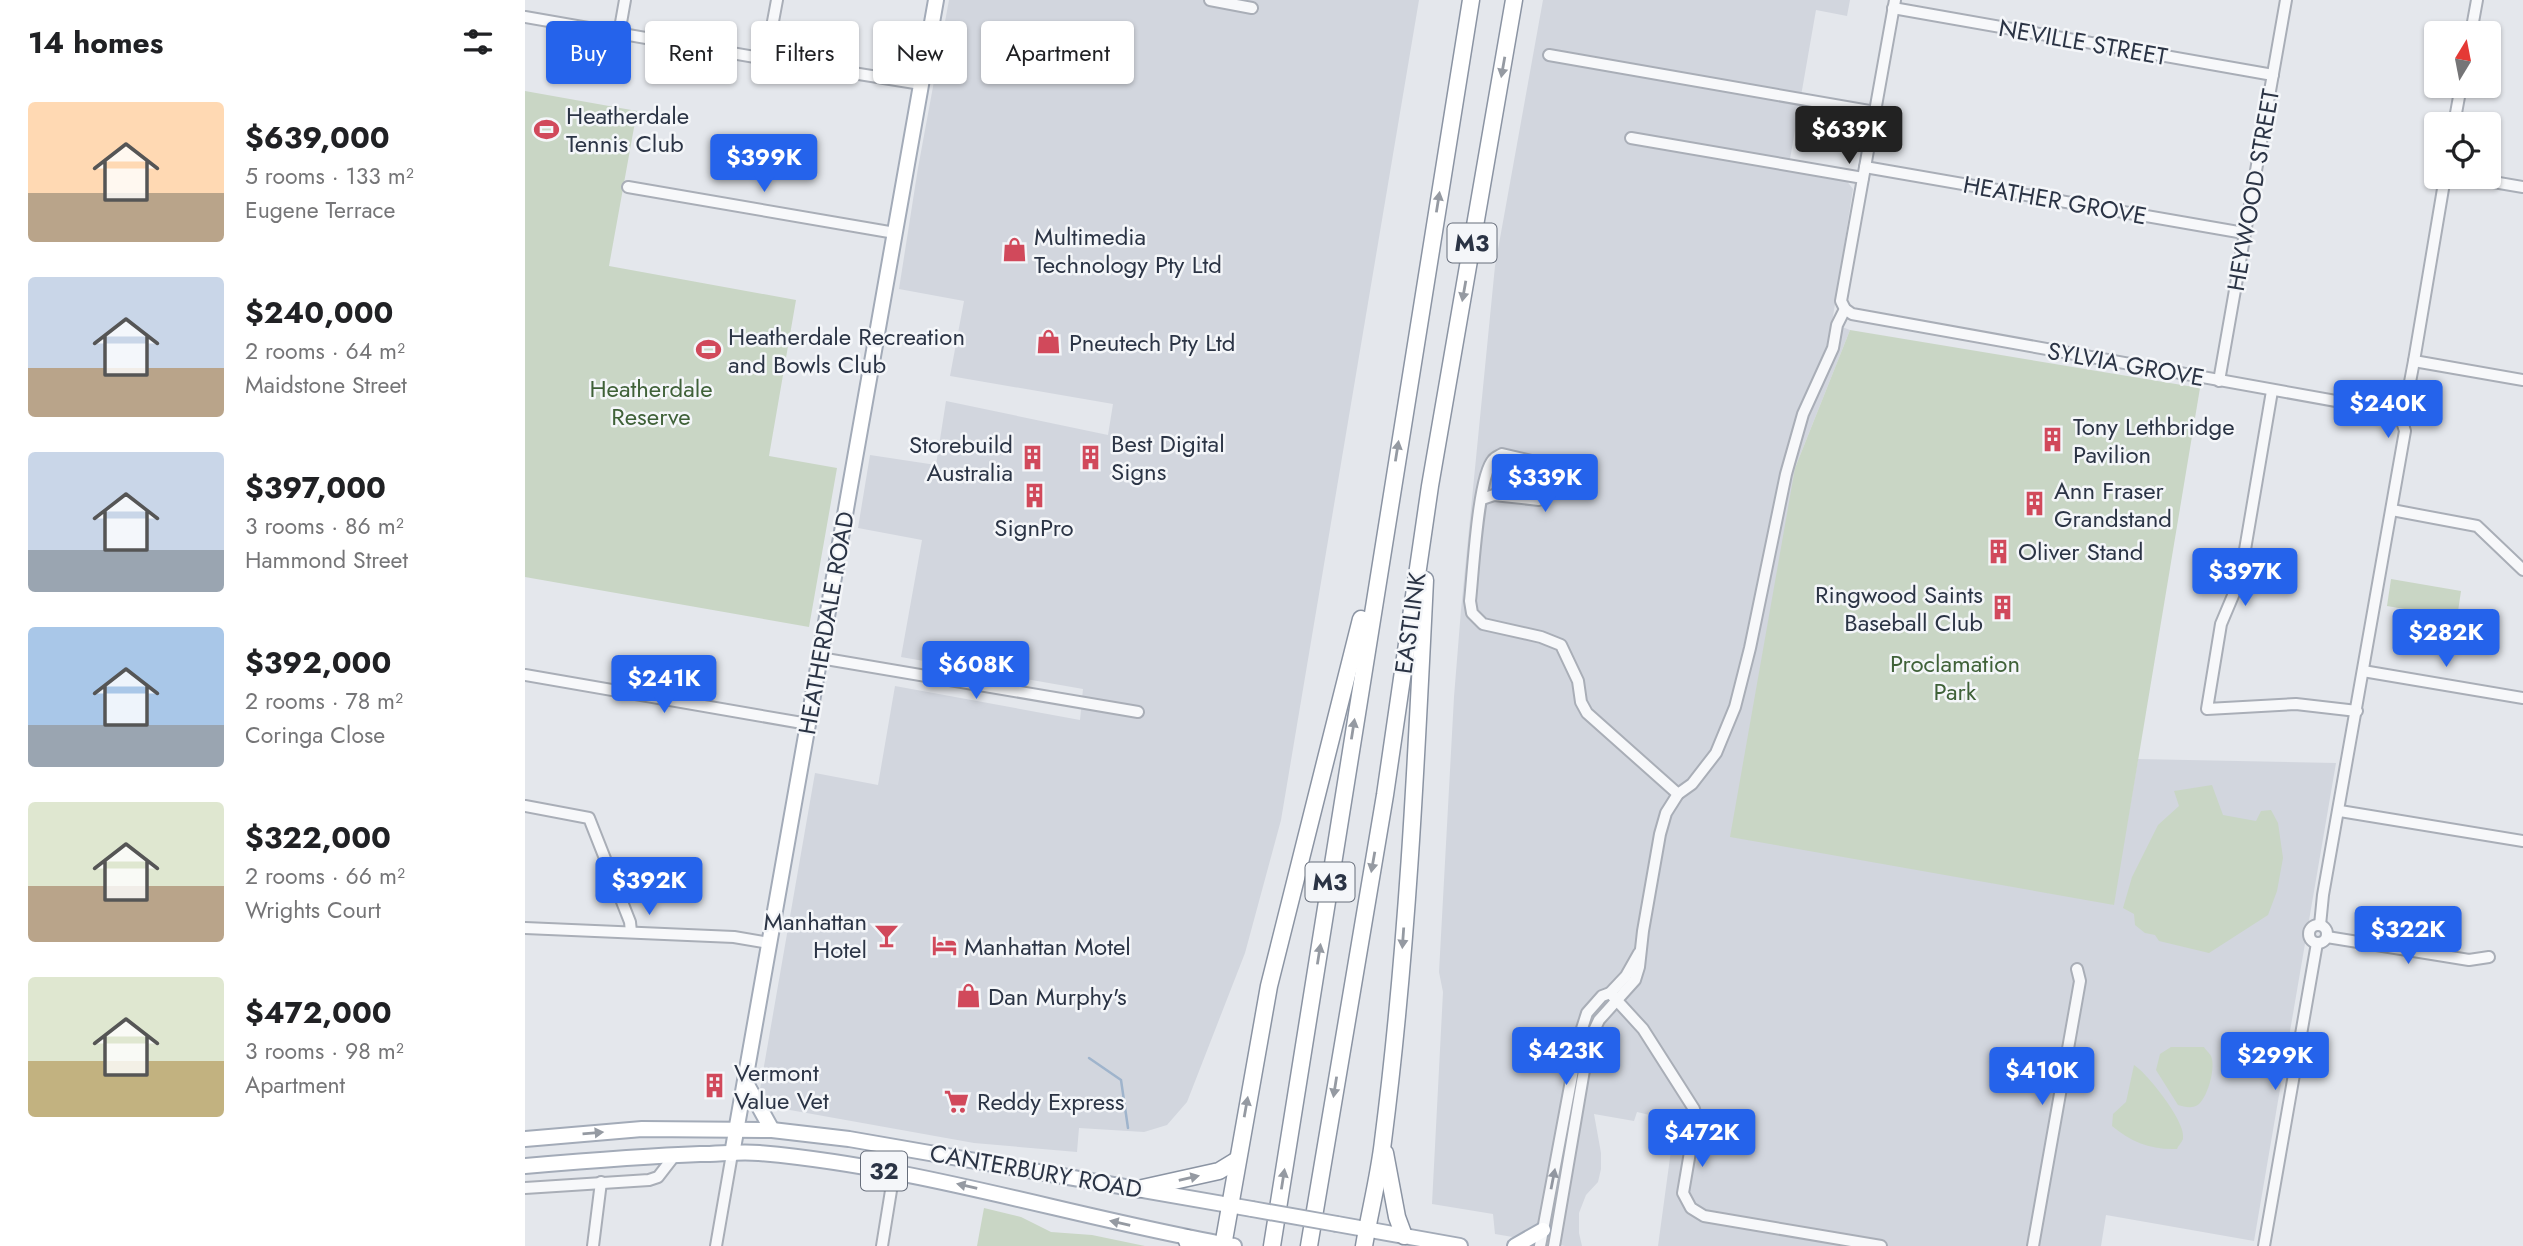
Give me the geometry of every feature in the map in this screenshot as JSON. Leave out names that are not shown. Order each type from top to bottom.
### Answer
[{"type":"highway","name":"EASTLINK","points":[[1272,1246],[1471,0]]},
{"type":"highway","name":"EASTLINK","points":[[1309,1246],[1385,795],[1430,486],[1514,0]]},
{"type":"highway","points":[[1364,1246],[1383,1144],[1401,967],[1416,762],[1430,486]]},
{"type":"highway","points":[[1227,1245],[1230,1205],[1258,1037],[1285,915],[1387,518]]},
{"type":"highway","points":[[1383,1144],[1397,1217],[1404,1236]]},
{"type":"highway","points":[[1138,1189],[1219,1171],[1237,1160]]},
{"type":"main road","name":"HEATHERDALE ROAD","points":[[932,21],[936,0]]},
{"type":"main road","name":"HEATHERDALE ROAD","points":[[732,1154],[921,84]]},
{"type":"main road","points":[[745,1083],[772,1130]]},
{"type":"main road","name":"CANTERBURY ROAD","points":[[525,1139],[642,1129],[772,1130],[849,1139],[1460,1246]]},
{"type":"main road","name":"CANTERBURY ROAD","points":[[525,1166],[675,1155],[755,1153],[894,1172],[962,1185],[1188,1242],[1227,1245]]},
{"type":"main road","points":[[1515,1246],[1543,1230]]},
{"type":"street","points":[[621,21],[625,0]]},
{"type":"street","points":[[773,21],[777,0]]},
{"type":"street","points":[[1210,0],[1252,8]]},
{"type":"street","name":"HEYWOOD STREET","points":[[2219,381],[2286,0]]},
{"type":"street","points":[[2473,21],[2477,0]]},
{"type":"street","points":[[1554,1246],[1589,1041],[1641,948],[1666,813],[1678,794],[1692,784],[1716,753],[1735,707],[1751,648],[1786,474],[1803,414],[1833,348],[1837,325],[1848,312],[1841,301],[1894,4]]},
{"type":"street","name":"NEVILLE STREET","points":[[1894,4],[2273,75]]},
{"type":"street","points":[[525,17],[547,21]]},
{"type":"street","points":[[631,36],[751,56]]},
{"type":"street","points":[[1549,55],[1875,112]]},
{"type":"street","name":"HEATHER GROVE","points":[[1631,138],[2244,233]]},
{"type":"street","points":[[2501,183],[2523,187]]},
{"type":"street","points":[[628,187],[895,233]]},
{"type":"street","points":[[2320,925],[2323,895],[2340,811],[2405,431],[2400,415],[2406,403],[2414,361],[2443,189]]},
{"type":"street","name":"SYLVIA GROVE","points":[[1848,312],[2386,410],[2400,415]]},
{"type":"street","points":[[2414,361],[2523,380]]},
{"type":"street","points":[[2272,391],[2240,579],[2221,624],[2207,709],[2296,704],[2357,711]]},
{"type":"street","points":[[1482,499],[1494,495],[1539,500],[1548,487],[1548,466],[1502,454],[1492,461],[1485,476],[1482,499],[1470,601],[1472,613],[1483,624],[1561,645],[1578,681],[1581,702],[1587,713],[1678,794]]},
{"type":"street","points":[[2392,510],[2477,526],[2523,570]]},
{"type":"street","points":[[820,658],[1138,712]]},
{"type":"street","points":[[2363,671],[2523,698]]},
{"type":"street","points":[[525,675],[808,724]]},
{"type":"street","points":[[525,806],[589,818],[630,922],[631,932]]},
{"type":"street","points":[[2340,811],[2523,841]]},
{"type":"street","points":[[2320,925],[2326,930],[2327,937],[2323,942],[2317,943],[2311,940],[2309,932],[2320,925]]},
{"type":"street","points":[[525,928],[734,937],[769,943]]},
{"type":"street","points":[[2327,937],[2469,960],[2489,957]]},
{"type":"street","points":[[2264,1246],[2317,943]]},
{"type":"street","points":[[2033,1246],[2080,981],[2077,969]]},
{"type":"street","points":[[1541,1246],[1579,1038],[1587,1013],[1602,996],[1613,997],[1643,1029],[1694,1109],[1696,1118],[1683,1193],[1691,1208],[1704,1216],[1881,1246]]},
{"type":"street","name":"HEATHERDALE ROAD","points":[[716,1246],[732,1154]]},
{"type":"street","points":[[525,1188],[649,1180],[658,1177],[675,1155]]},
{"type":"street","points":[[882,1246],[894,1172]]},
{"type":"street","points":[[593,1246],[601,1182]]},
{"type":"shaded area","points":[[949,0],[1419,0],[1281,820],[1245,953],[1187,1102],[1167,1125],[1144,1132],[1079,1128],[1077,1152],[974,1143],[762,1105],[760,1089],[815,773],[878,785],[895,686],[1080,720],[1083,689],[901,657],[922,540],[858,528],[870,455],[936,465],[946,401],[1108,435],[1113,404],[950,376],[964,301],[899,289],[934,84],[967,84],[967,21],[945,21]]},
{"type":"shaded area","points":[[1543,0],[1850,0],[1847,16],[1816,10],[1790,159],[1847,171],[1846,180],[1853,189],[1832,323],[1850,330],[1795,468],[2113,905],[2138,759],[2336,763],[2254,1241],[2106,1215],[2101,1246],[1658,1246],[1675,1121],[1637,1112],[1634,1121],[1594,1114],[1601,1169],[1598,1182],[1586,1195],[1579,1213],[1582,1246],[1565,1246],[1495,1234],[1493,1214],[1432,1204],[1443,992],[1439,972],[1461,610],[1495,266]]},
{"type":"green space","name":"Heatherdale Reserve","points":[[525,91],[637,111],[609,266],[796,300],[769,456],[837,468],[809,627],[525,577]]},
{"type":"green space","name":"Proclamation Park","points":[[1850,330],[2200,388],[2114,905],[1730,837],[1795,468]]},
{"type":"green space","points":[[2391,579],[2461,591],[2457,618],[2387,606]]},
{"type":"green space","points":[[2212,785],[2223,815],[2256,821],[2261,811],[2271,810],[2278,823],[2283,858],[2277,891],[2268,915],[2209,953],[2159,941],[2155,935],[2145,933],[2135,925],[2134,914],[2123,908],[2132,877],[2158,825],[2179,806],[2174,791]]},
{"type":"green space","points":[[2171,1047],[2204,1047],[2211,1056],[2213,1067],[2210,1081],[2197,1106],[2178,1105],[2156,1070],[2160,1054]]},
{"type":"green space","points":[[2134,1065],[2157,1088],[2179,1122],[2183,1139],[2177,1149],[2142,1144],[2112,1126],[2113,1114],[2126,1102]]},
{"type":"green space","points":[[984,1208],[1021,1217],[1051,1232],[1092,1235],[1145,1246],[977,1246]]},
{"type":"waterway","points":[[1089,1058],[1121,1080],[1128,1128]]},
{"type":"place","name":"Heatherdale Tennis Club","points":[[546,129]]},
{"type":"place","name":"Multimedia Technology Pty Ltd","points":[[1014,250]]},
{"type":"place","name":"Pneutech Pty Ltd","points":[[1049,342]]},
{"type":"place","name":"Heatherdale Recreation and Bowls Club","points":[[708,350]]},
{"type":"place","name":"Tony Lethbridge Pavilion","points":[[2053,440]]},
{"type":"place","name":"Best Digital Signs","points":[[1091,457]]},
{"type":"place","name":"Storebuild Australia","points":[[1033,458]]},
{"type":"place","name":"SignPro","points":[[1034,496]]},
{"type":"place","name":"Ann Fraser Grandstand","points":[[2034,504]]},
{"type":"place","name":"Oliver Stand","points":[[1998,551]]},
{"type":"place","name":"Ringwood Saints Baseball Club","points":[[2003,608]]},
{"type":"place","name":"Manhattan Hotel","points":[[887,935]]},
{"type":"place","name":"Manhattan Motel","points":[[944,946]]},
{"type":"place","name":"Dan Murphy's","points":[[968,996]]},
{"type":"place","name":"Vermont Value Vet","points":[[714,1086]]},
{"type":"place","name":"Reddy Express","points":[[957,1101]]}]
